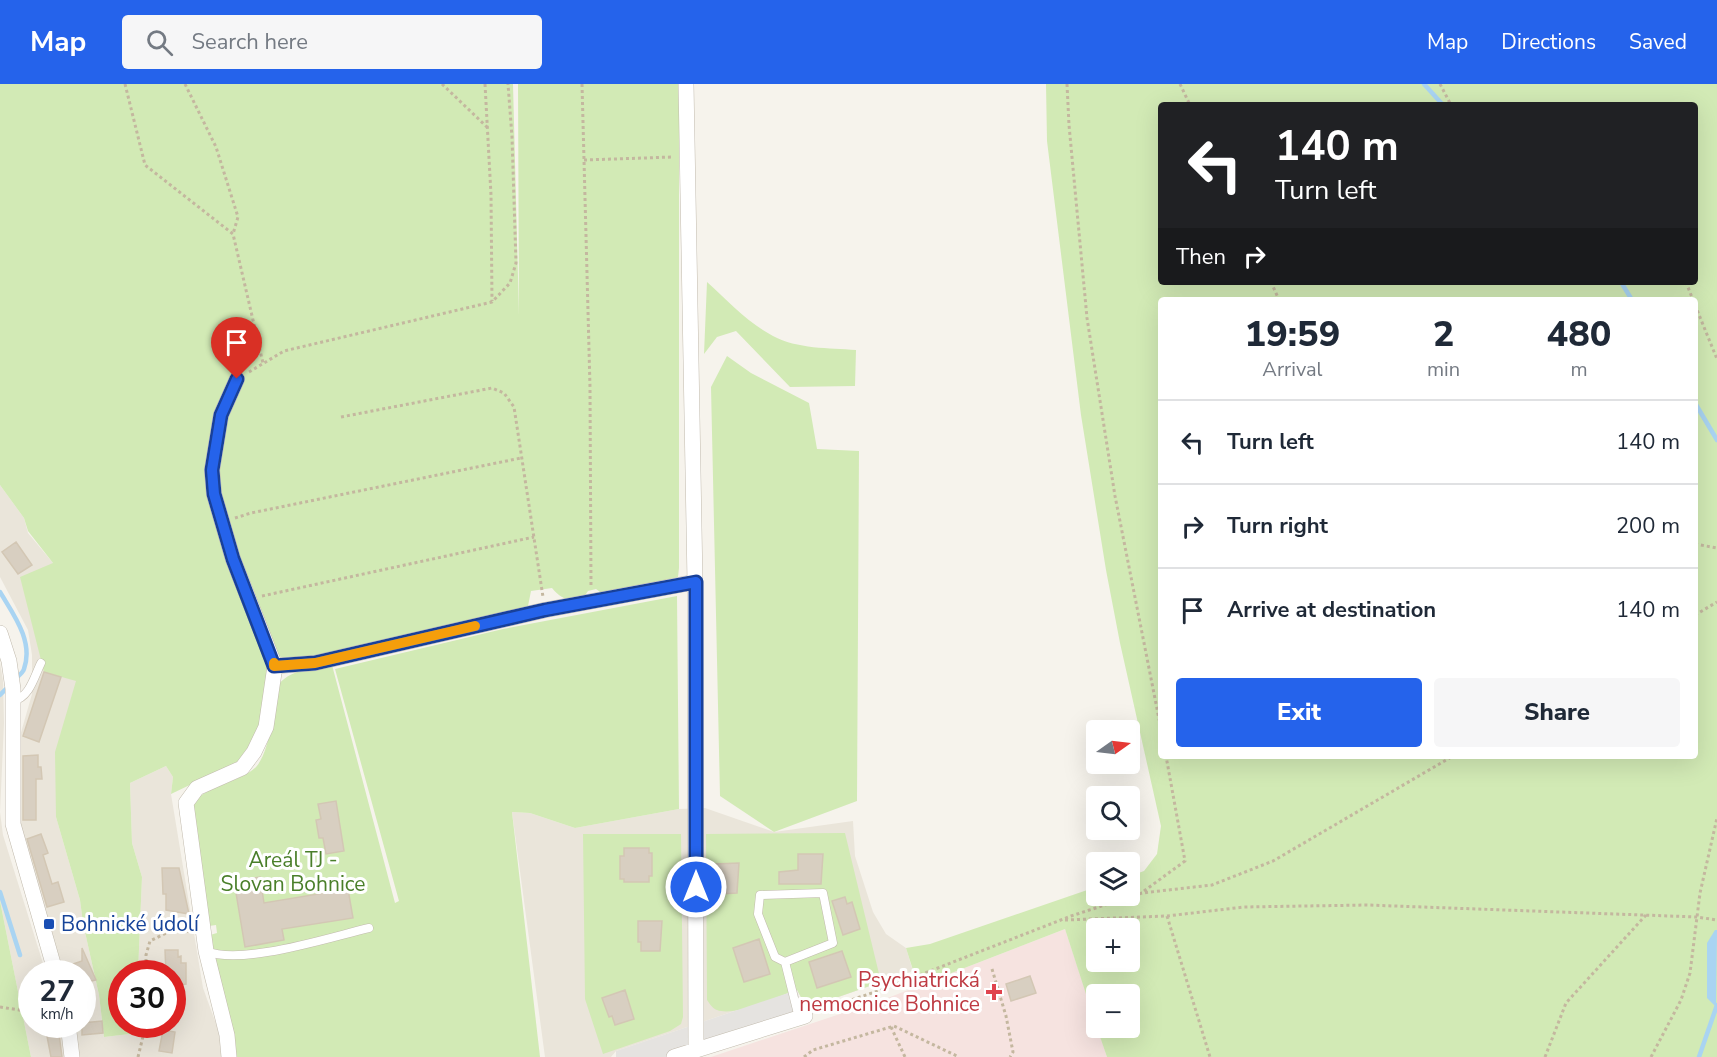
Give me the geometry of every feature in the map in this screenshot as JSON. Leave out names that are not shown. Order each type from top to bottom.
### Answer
[{"type":"street","points":[[686,84],[696,582],[696,1050]]},
{"type":"street","points":[[229,1057],[227,1035],[206,951],[186,803],[197,788],[242,768],[254,752],[266,727],[274,666],[233,559],[214,494],[212,470],[221,415],[237,379]]},
{"type":"street","points":[[274,666],[315,663],[545,610],[696,582]]},
{"type":"street","points":[[0,633],[11,671],[13,695],[13,824],[52,960]]},
{"type":"street","points":[[674,1057],[802,1017]]},
{"type":"street","points":[[70,1038],[72,1057]]},
{"type":"lane","points":[[13,695],[21,699],[41,663]]},
{"type":"lane","points":[[785,962],[833,943],[823,893],[760,895],[758,914],[775,957],[785,962],[802,1017]]},
{"type":"lane","points":[[206,951],[214,954],[251,956],[369,928]]},
{"type":"path","points":[[125,84],[145,165],[233,234]]},
{"type":"path","points":[[185,84],[216,147],[238,217],[233,234],[263,363]]},
{"type":"path","points":[[442,84],[488,128]]},
{"type":"path","points":[[485,84],[492,302]]},
{"type":"path","points":[[237,379],[284,351],[492,302],[510,283],[516,263],[508,84]]},
{"type":"path","points":[[582,84],[589,376],[591,602]]},
{"type":"path","points":[[1067,84],[1068,125],[1087,318],[1115,496],[1158,713]]},
{"type":"path","points":[[1180,84],[1189,102]]},
{"type":"path","points":[[1440,84],[1449,102]]},
{"type":"path","points":[[584,160],[675,157]]},
{"type":"path","points":[[1698,312],[1717,359]]},
{"type":"path","points":[[341,417],[492,388],[504,393],[514,407],[545,610]]},
{"type":"path","points":[[235,518],[521,458]]},
{"type":"path","points":[[249,599],[534,537]]},
{"type":"path","points":[[1698,545],[1717,548]]},
{"type":"path","points":[[1698,613],[1717,602]]},
{"type":"path","points":[[1142,893],[1185,861],[1167,759]]},
{"type":"path","points":[[802,1017],[1142,893],[1212,885],[1273,861],[1448,759]]},
{"type":"path","points":[[1651,1057],[1681,1000],[1690,973],[1700,892],[1717,818]]},
{"type":"path","points":[[1060,921],[1167,916],[1244,907],[1367,905],[1697,917],[1717,920]]},
{"type":"path","points":[[1545,1057],[1566,1003],[1646,915]]},
{"type":"path","points":[[1167,916],[1209,1057]]},
{"type":"path","points":[[146,960],[150,941],[172,931]]},
{"type":"path","points":[[992,969],[1006,1016],[1013,1052],[1010,1057]]},
{"type":"path","points":[[0,1007],[18,1010]]},
{"type":"path","points":[[804,1057],[813,1050],[894,1026],[959,1057]]},
{"type":"path","points":[[891,1027],[906,1057]]},
{"type":"path","points":[[138,1057],[143,1038]]},
{"type":"shaded area","points":[[0,485],[24,518],[28,533],[53,563],[104,638],[56,817],[80,900],[91,960],[60,960],[18,824],[20,736],[32,694],[32,655],[28,630],[0,577]]},
{"type":"shaded area","points":[[0,663],[4,723],[0,812]]},
{"type":"shaded area","points":[[166,766],[173,777],[171,794],[203,988],[219,1032],[223,1057],[79,1057],[75,1038],[96,1038],[96,982],[104,1037],[186,1038],[186,960],[139,960],[142,877],[132,843],[130,783]]},
{"type":"shaded area","points":[[705,808],[774,832],[853,821],[855,856],[873,912],[886,934],[906,948],[913,971],[807,1008],[797,990],[616,1051],[611,1057],[545,1057],[512,812],[530,813],[575,828],[679,809]]},
{"type":"shaded area","points":[[0,812],[3,835],[42,960],[18,960],[18,992],[0,901]]},
{"type":"shaded area","name":"Psychiatrická nemocnice Bohnice","points":[[1065,929],[1086,993],[1086,1038],[1101,1038],[1107,1057],[711,1057],[885,999]]},
{"type":"shaded area","points":[[797,990],[805,1016],[674,1057],[616,1057],[616,1051]]},
{"type":"shaded area","points":[[27,1038],[62,1038],[66,1057],[31,1057]]},
{"type":"green space","points":[[0,84],[513,84],[519,315],[518,84],[679,84],[678,577],[603,594],[596,589],[588,591],[583,598],[573,599],[562,597],[552,588],[531,591],[527,611],[312,658],[291,660],[278,656],[270,671],[262,723],[246,758],[171,794],[173,777],[166,766],[130,783],[132,843],[142,877],[139,960],[108,960],[108,1037],[104,1037],[96,982],[96,960],[91,960],[80,900],[56,817],[55,752],[76,681],[44,672],[20,577],[53,563],[28,531],[24,518],[0,485]]},
{"type":"green space","points":[[1046,84],[1717,84],[1717,1057],[1107,1057],[1100,1038],[1140,1038],[1140,984],[1086,984],[1086,994],[1065,929],[918,986],[906,948],[930,944],[1086,890],[1086,906],[1140,906],[1140,872],[1144,871],[1157,854],[1161,826],[1106,570],[1081,415],[1047,141]]},
{"type":"green space","points":[[707,282],[747,318],[773,336],[803,346],[856,350],[855,386],[790,387],[736,331],[717,337],[704,354]]},
{"type":"green space","points":[[727,356],[751,373],[809,403],[817,449],[859,451],[857,801],[774,832],[720,796],[711,387]]},
{"type":"green space","name":"Areál TJ - Slovan Bohnice","points":[[677,596],[679,809],[575,828],[530,813],[512,812],[540,1057],[229,1057],[210,935],[217,933],[216,925],[209,926],[192,803],[207,792],[256,767],[265,750],[277,687],[282,681],[294,673],[332,665],[395,903],[399,901],[335,669],[503,629]]},
{"type":"green space","points":[[845,833],[881,982],[807,1008],[797,990],[735,1011],[714,1008],[707,1000],[706,834]]},
{"type":"green space","points":[[583,834],[681,834],[683,1017],[681,1024],[670,1031],[603,1054],[585,999]]},
{"type":"green space","points":[[0,901],[18,992],[18,1038],[27,1038],[31,1057],[0,1057]]},
{"type":"water","points":[[1717,930],[1716,1007],[1707,998],[1707,943]]},
{"type":"building","points":[[16,542],[32,565],[18,574],[2,552]]},
{"type":"building","points":[[44,672],[61,677],[39,742],[23,736]]},
{"type":"building","points":[[38,755],[38,767],[41,767],[42,779],[36,779],[36,820],[23,820],[23,756]]},
{"type":"building","points":[[336,801],[344,851],[326,854],[323,838],[319,838],[316,820],[321,819],[318,804]]},
{"type":"building","points":[[41,834],[48,853],[43,855],[52,884],[58,882],[64,902],[47,907],[27,839]]},
{"type":"building","points":[[624,848],[649,848],[649,853],[652,853],[652,876],[649,876],[649,882],[624,882],[624,879],[620,879],[620,856],[624,856]]},
{"type":"building","points":[[798,854],[823,854],[821,884],[779,884],[779,872],[798,870]]},
{"type":"building","points":[[739,863],[737,893],[718,894],[717,884],[714,884],[714,864]]},
{"type":"building","points":[[162,868],[179,868],[189,914],[166,910]]},
{"type":"building","points":[[260,877],[264,903],[348,889],[353,918],[282,929],[284,940],[245,947],[234,881]]},
{"type":"building","points":[[845,897],[847,904],[852,902],[860,929],[843,935],[832,901]]},
{"type":"building","points":[[638,921],[662,921],[660,951],[641,951],[641,942],[638,942]]},
{"type":"building","points":[[759,939],[770,974],[744,982],[733,948]]},
{"type":"building","points":[[82,948],[87,960],[82,960]]},
{"type":"building","points":[[165,950],[178,950],[178,957],[181,956],[181,960],[165,960]]},
{"type":"building","points":[[842,951],[851,977],[817,988],[809,962]]},
{"type":"building","points":[[1030,976],[1036,993],[1011,1001],[1006,984]]},
{"type":"building","points":[[625,990],[634,1019],[615,1025],[612,1016],[609,1017],[602,998]]},
{"type":"building","points":[[102,1021],[103,1033],[96,1034],[96,1022]]},
{"type":"building","points":[[47,1038],[60,1038],[62,1057],[51,1057]]},
{"type":"building","points":[[161,1038],[174,1038],[172,1053],[159,1051]]},
{"type":"waterway","points":[[1424,84],[1440,102]]},
{"type":"waterway","points":[[1623,285],[1630,297]]},
{"type":"waterway","points":[[1698,408],[1717,440]]},
{"type":"waterway","points":[[0,592],[21,628],[26,648],[24,669],[14,680]]},
{"type":"waterway","points":[[0,695],[9,686]]},
{"type":"waterway","points":[[0,892],[20,955]]},
{"type":"waterway","points":[[1699,1057],[1717,1005]]},
{"type":"slow traffic","points":[[274,663],[274,666],[315,663],[475,626]]},
{"type":"place","name":"Bohnické údolí","points":[[49,924]]},
{"type":"place","name":"Psychiatrická nemocnice Bohnice","points":[[994,992]]},
{"type":"route","points":[[237,379],[221,415],[212,470],[214,494],[233,559],[274,666],[315,663],[545,610],[696,582],[696,887]]}]
